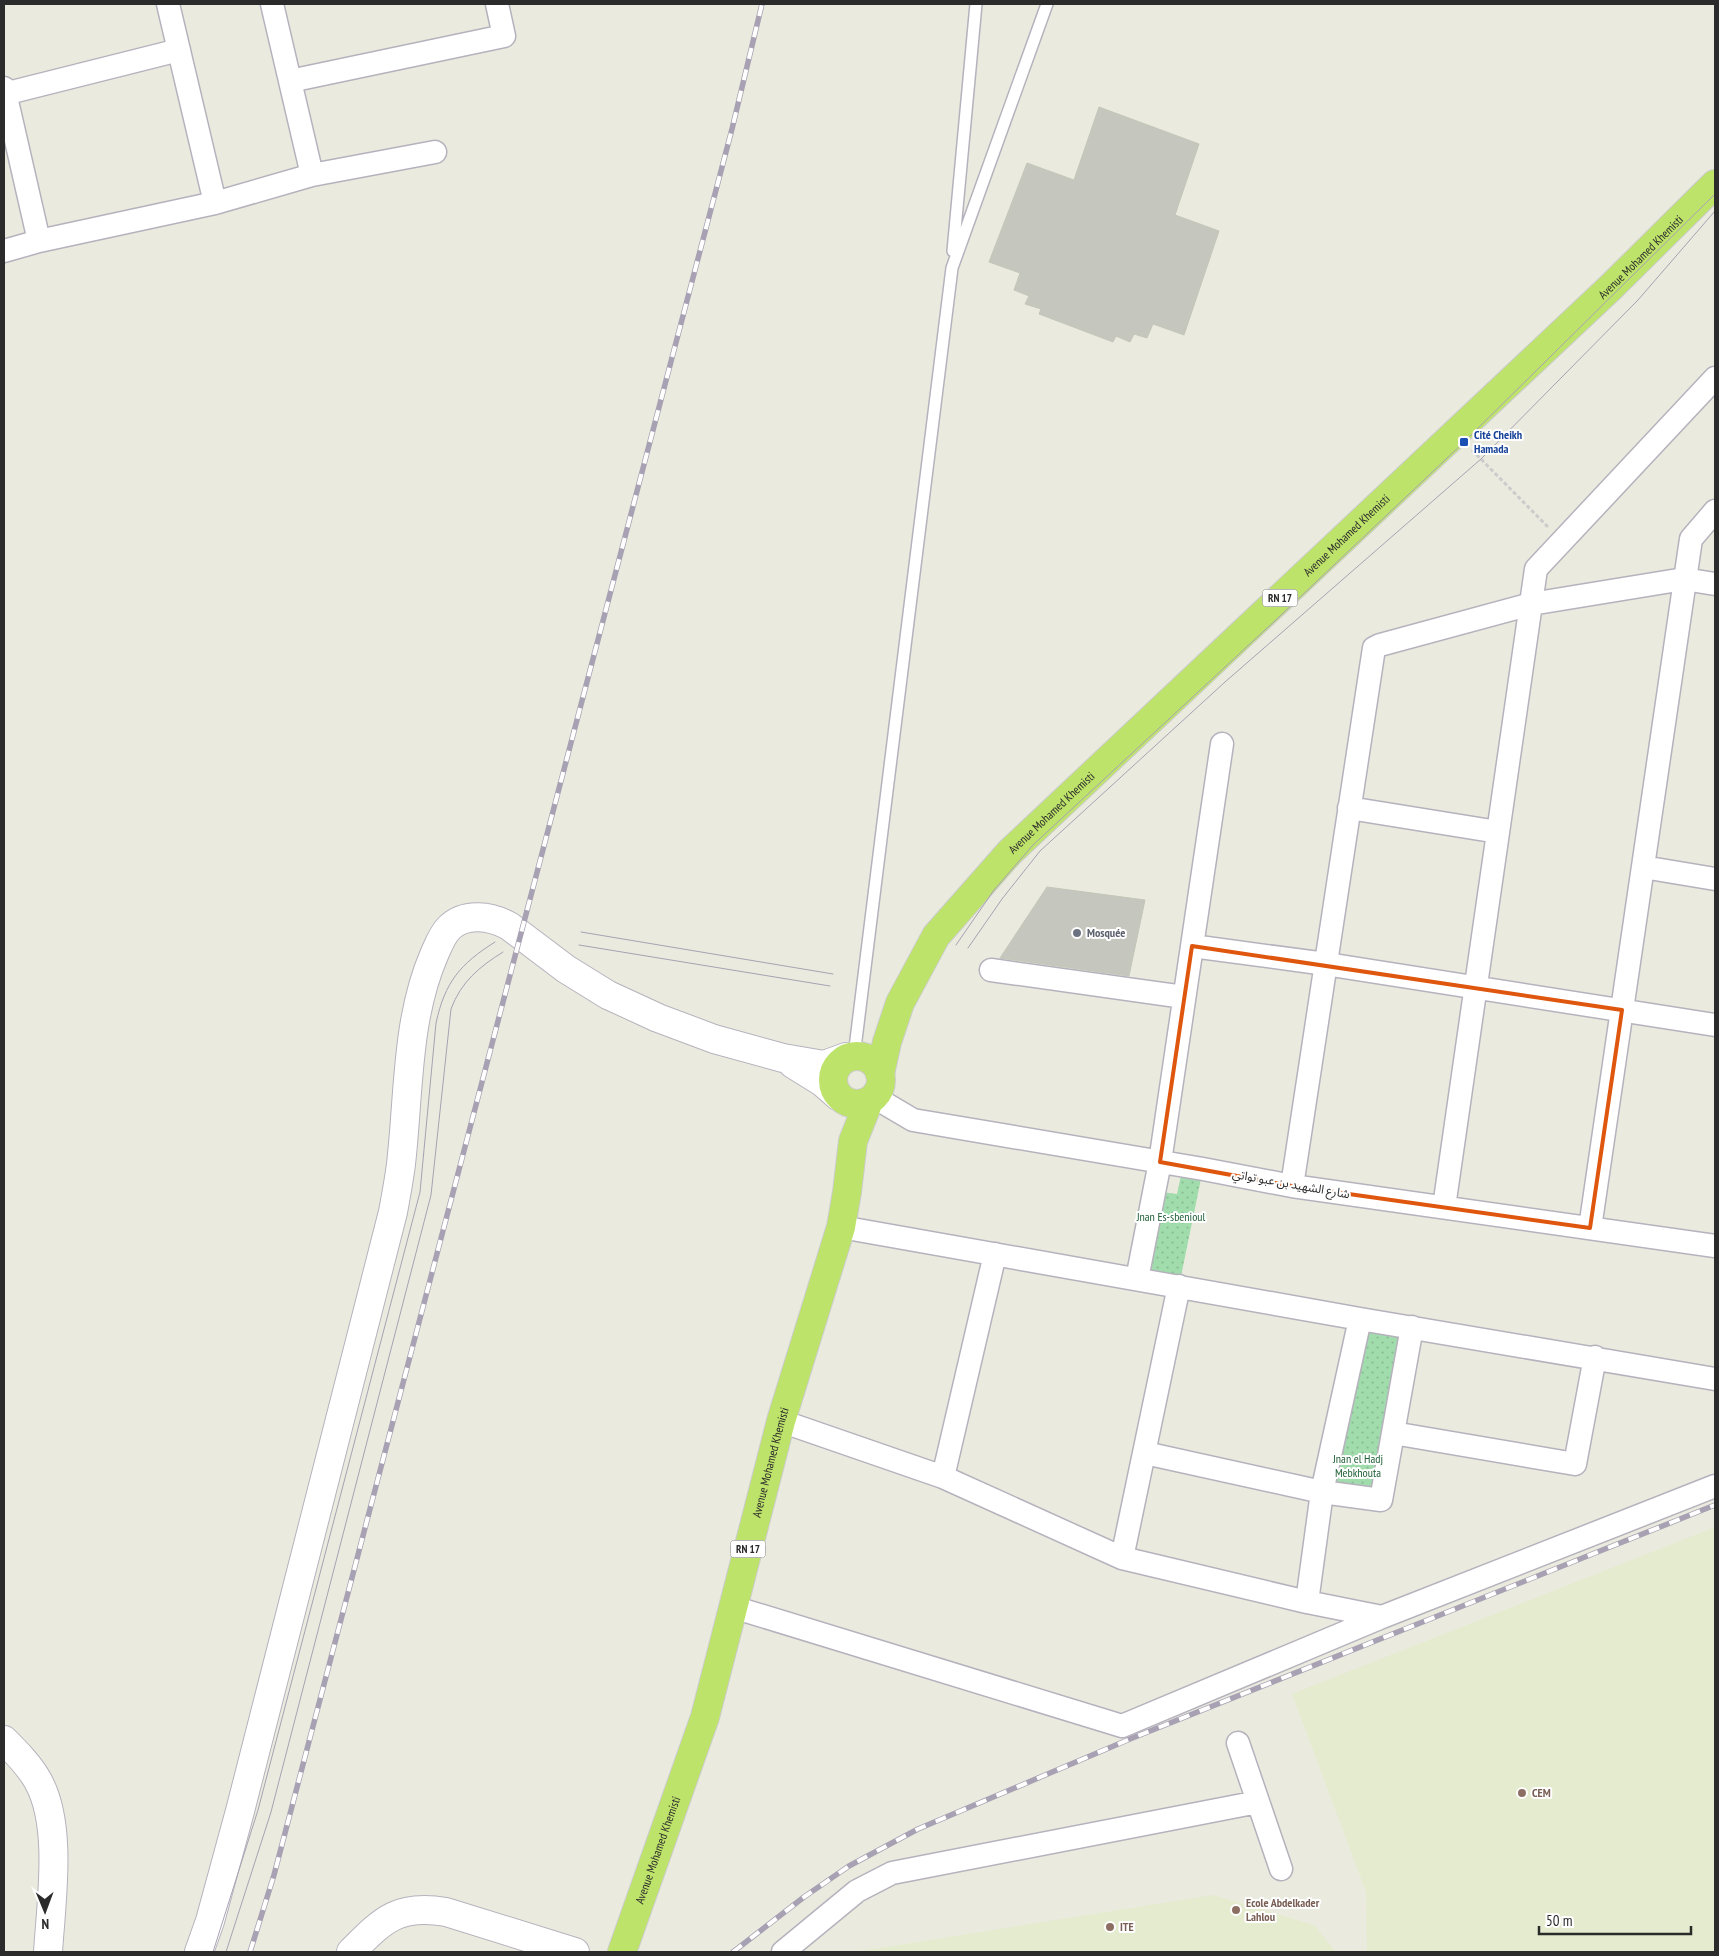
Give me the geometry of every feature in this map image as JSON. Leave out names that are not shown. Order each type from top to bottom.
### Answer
[{"type":"main road","name":"Avenue Mohamed Khemisti","points":[[622,1952],[705,1717],[781,1421],[840,1227],[847,1192],[858,1080],[887,1042],[900,1003],[936,936],[1010,852],[1611,287],[1715,184]]},
{"type":"street","points":[[168,4],[215,203]]},
{"type":"street","points":[[272,4],[312,175]]},
{"type":"street","points":[[290,81],[504,36],[497,4]]},
{"type":"street","points":[[39,241],[4,92],[179,50]]},
{"type":"street","points":[[4,250],[215,203],[312,175],[436,152]]},
{"type":"street","points":[[1444,1207],[1536,569],[1715,378]]},
{"type":"street","points":[[1590,1228],[1684,579],[1691,539],[1715,510]]},
{"type":"street","points":[[1292,1186],[1374,648],[1532,604],[1684,579],[1715,584]]},
{"type":"street","points":[[1137,1279],[1160,1162],[1222,744]]},
{"type":"street","points":[[1350,808],[1498,832]]},
{"type":"street","points":[[1643,867],[1715,878]]},
{"type":"street","points":[[199,1952],[210,1921],[240,1811],[391,1221],[401,1166],[415,1021],[427,972],[442,938],[450,927],[473,918],[485,917],[499,921],[509,926],[566,970],[608,995],[658,1018],[714,1038],[783,1058],[824,1065],[858,1080]]},
{"type":"street","points":[[1192,946],[1326,964],[1715,1025]]},
{"type":"street","points":[[991,970],[1184,997]]},
{"type":"street","name":"شارع الشهيد بن عبو تواتي","points":[[858,1080],[913,1120],[1292,1186],[1715,1246]]},
{"type":"street","points":[[840,1227],[1360,1319],[1595,1357],[1715,1379]]},
{"type":"street","points":[[943,1477],[995,1254]]},
{"type":"street","points":[[1122,1558],[1179,1286]]},
{"type":"street","points":[[1307,1602],[1322,1492],[1360,1319]]},
{"type":"street","points":[[1145,1454],[1322,1492],[1381,1500],[1412,1328]]},
{"type":"street","points":[[1392,1433],[1575,1464],[1595,1357]]},
{"type":"street","points":[[781,1421],[943,1477],[1122,1558],[1307,1602],[1382,1617]]},
{"type":"street","points":[[733,1607],[1122,1726],[1382,1617],[1715,1486]]},
{"type":"street","points":[[4,1740],[21,1757],[39,1781],[48,1808],[53,1838],[48,1952]]},
{"type":"street","points":[[1238,1744],[1281,1870]]},
{"type":"street","points":[[783,1952],[857,1891],[892,1873],[1258,1802]]},
{"type":"street","points":[[351,1952],[378,1925],[392,1916],[409,1910],[446,1912],[575,1952]]},
{"type":"lane","points":[[858,1080],[952,268],[976,4]]},
{"type":"lane","points":[[952,268],[1047,4]]},
{"type":"path","points":[[1470,448],[1562,542]]},
{"type":"highlighted area","points":[[1192,946],[1622,1010],[1590,1228],[1292,1186],[1160,1162]]},
{"type":"shaded area","name":"CEM","points":[[1715,1527],[1715,1952],[1367,1952],[1366,1892],[1292,1694]]},
{"type":"shaded area","name":"ITE","points":[[1213,1895],[1314,1925],[1336,1952],[855,1952]]},
{"type":"green space","name":"Jnan Es-sbenioul","points":[[1183,1166],[1203,1169],[1179,1286],[1137,1279],[1154,1191],[1177,1194]]},
{"type":"green space","name":"Jnan el Hadj Mebkhouta","points":[[1360,1319],[1412,1327],[1381,1500],[1322,1492]]},
{"type":"building","points":[[1099,107],[1199,144],[1175,215],[1219,231],[1184,335],[1153,324],[1147,338],[1134,334],[1130,342],[1116,336],[1113,342],[1039,314],[1041,309],[1025,304],[1029,296],[1014,290],[1020,273],[989,262],[1027,163],[1074,180]]},
{"type":"building","name":"Mosquée","points":[[1047,887],[1145,900],[1129,976],[1000,958]]},
{"type":"tram line","points":[[956,945],[994,890],[1033,845],[1464,442],[1715,194]]},
{"type":"tram line","points":[[968,948],[1002,899],[1040,851],[1225,682],[1481,459],[1638,300],[1715,211]]},
{"type":"tram line","points":[[581,932],[833,974]]},
{"type":"tram line","points":[[213,1952],[258,1810],[420,1192],[436,1023],[444,996],[456,975],[472,958],[495,942]]},
{"type":"tram line","points":[[579,945],[830,986]]},
{"type":"tram line","points":[[226,1952],[271,1812],[431,1195],[451,1009],[460,991],[472,976],[486,963],[503,952]]},
{"type":"railway","points":[[250,1952],[274,1875],[732,129],[762,4]]},
{"type":"railway","points":[[733,1952],[804,1897],[849,1866],[918,1829],[1130,1739],[1715,1505]]},
{"type":"place","name":"Cité Cheikh Hamada","points":[[1464,442]]},
{"type":"place","name":"Mosquée","points":[[1077,933]]},
{"type":"place","name":"CEM","points":[[1522,1793]]},
{"type":"place","name":"Ecole Abdelkader Lahlou","points":[[1236,1910]]},
{"type":"place","name":"ITE","points":[[1110,1927]]}]
